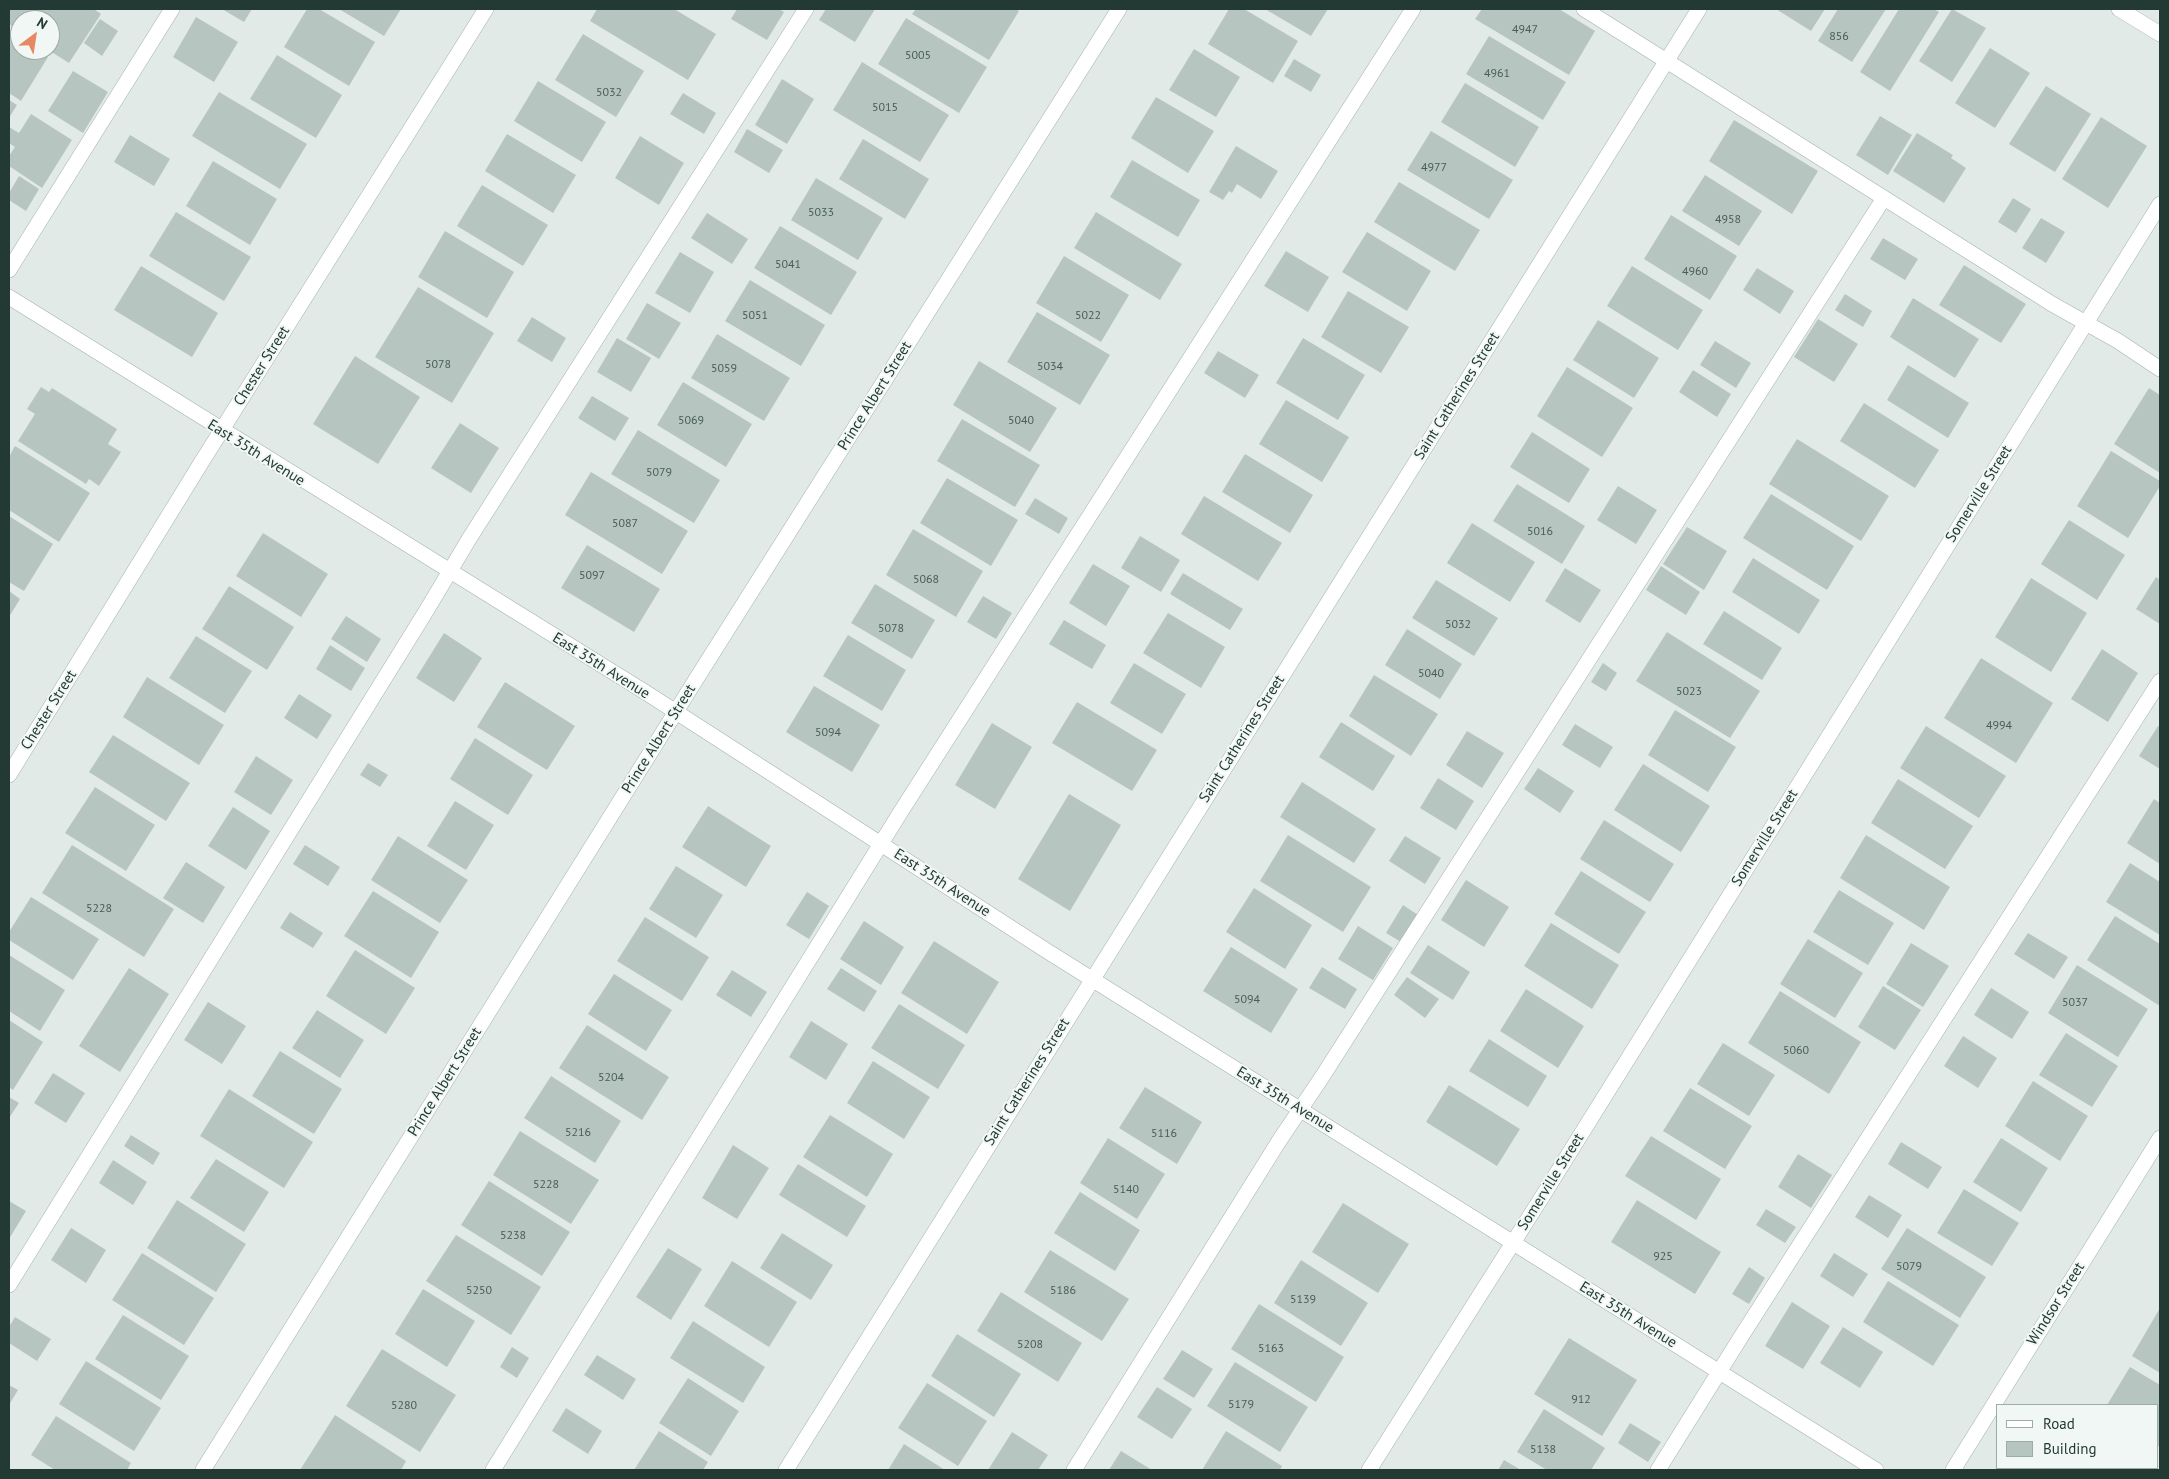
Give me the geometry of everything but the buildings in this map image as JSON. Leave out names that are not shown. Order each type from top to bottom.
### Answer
[{"type":"street","points":[[9,270],[172,9]]},
{"type":"street","name":"Chester Street","points":[[9,775],[221,431],[486,9]]},
{"type":"street","points":[[9,1285],[449,572],[806,9]]},
{"type":"street","name":"Prince Albert Street","points":[[203,1470],[1118,9]]},
{"type":"street","points":[[493,1470],[881,844],[1413,9]]},
{"type":"street","points":[[1584,9],[2160,369]]},
{"type":"street","name":"Saint Catherines Street","points":[[786,1470],[1699,9]]},
{"type":"street","points":[[2119,9],[2160,34]]},
{"type":"street","points":[[1074,1470],[1273,1149],[1300,1110],[1884,198]]},
{"type":"street","name":"Somerville Street","points":[[1369,1470],[1513,1243],[2160,204]]},
{"type":"street","name":"East 35th Avenue","points":[[9,297],[221,431],[676,713],[1092,979],[1876,1470]]},
{"type":"street","points":[[1658,1470],[2160,681]]},
{"type":"street","name":"Windsor Street","points":[[1953,1470],[2160,1138]]}]
